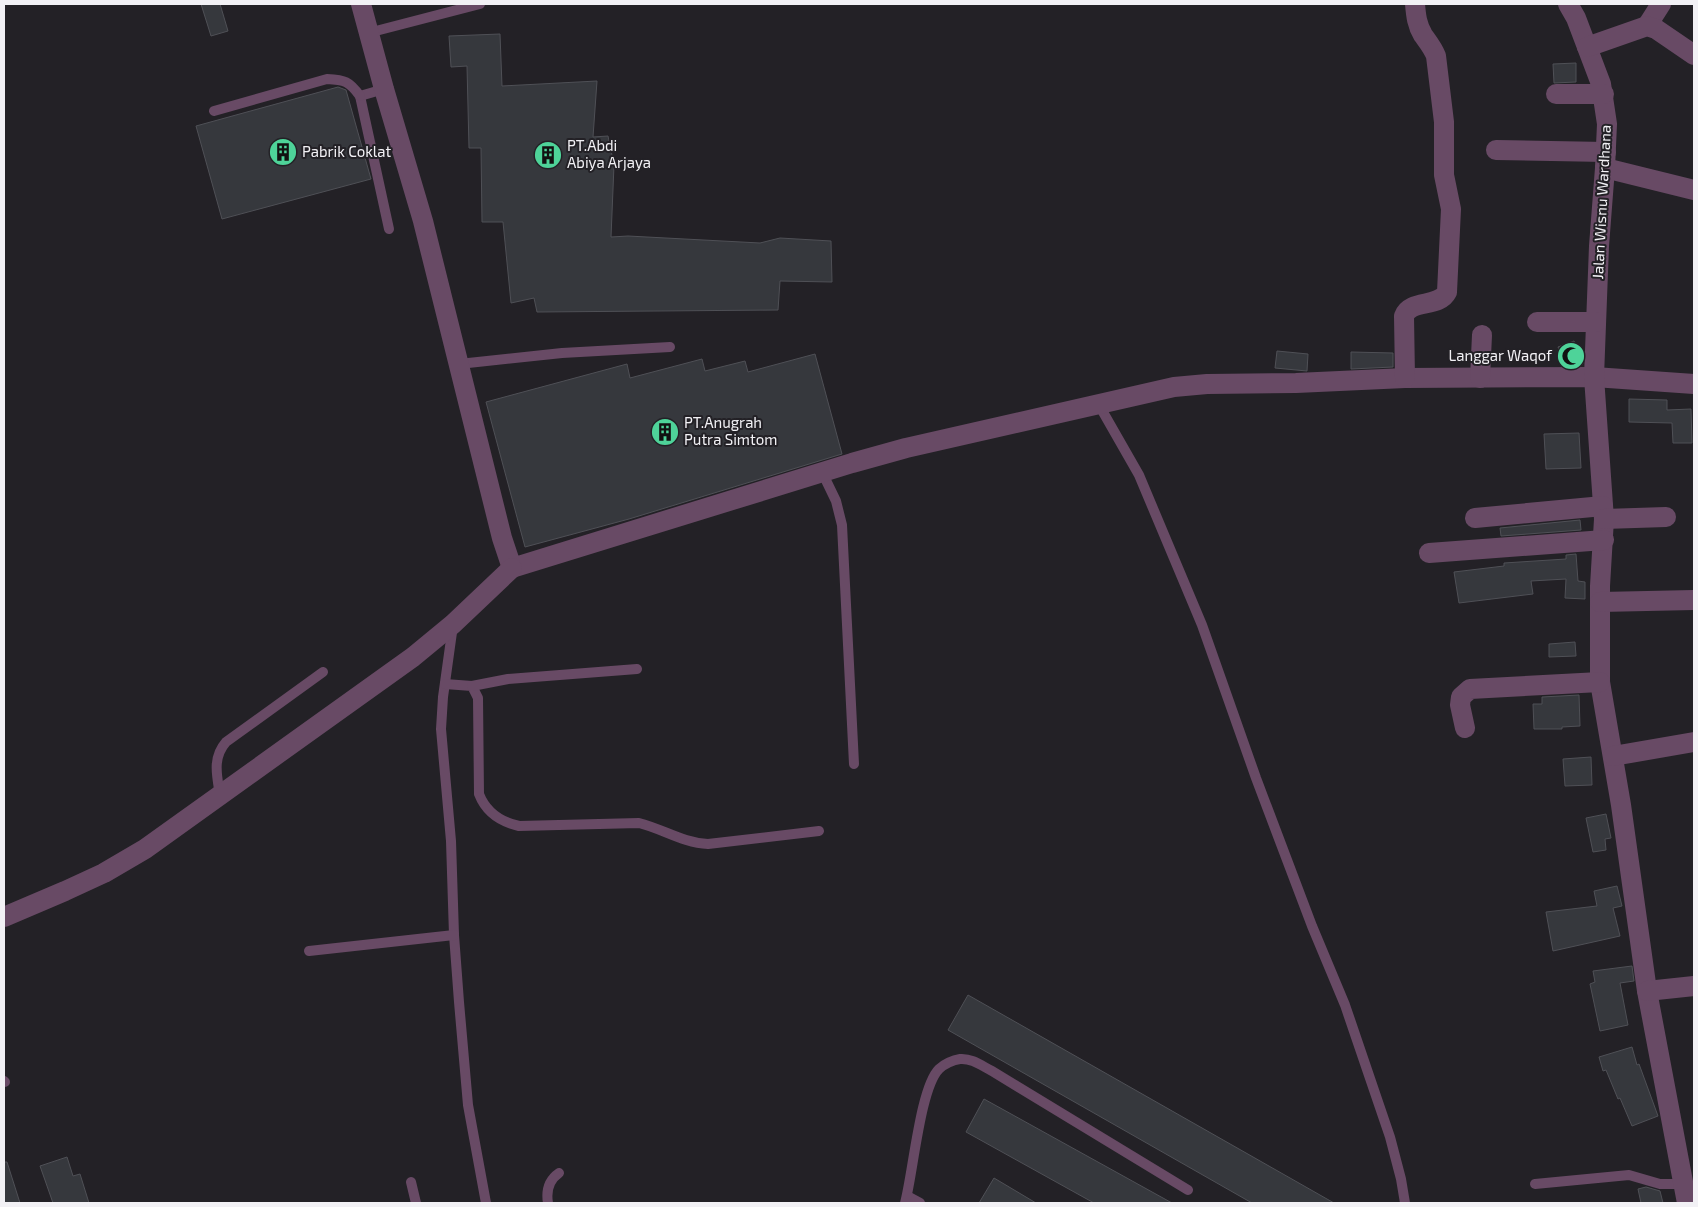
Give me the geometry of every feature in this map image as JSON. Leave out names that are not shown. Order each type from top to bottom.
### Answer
[{"type":"street","points":[[361,4],[423,221],[502,538],[512,568]]},
{"type":"street","points":[[1405,378],[1404,316],[1412,308],[1442,299],[1447,292],[1451,209],[1444,176],[1444,122],[1436,56],[1417,21],[1415,4]]},
{"type":"street","name":"Jalan Wisnu Wardhana","points":[[1568,4],[1587,47],[1604,94],[1606,124],[1606,160],[1599,246],[1594,377],[1604,540],[1600,586],[1600,682],[1621,805],[1647,991],[1685,1194]]},
{"type":"street","points":[[1587,47],[1647,26],[1662,4]]},
{"type":"street","points":[[1647,26],[1656,29],[1694,55]]},
{"type":"street","points":[[1556,94],[1604,94]]},
{"type":"street","points":[[1496,150],[1606,160],[1694,190]]},
{"type":"street","points":[[1537,322],[1596,322]]},
{"type":"street","points":[[1480,378],[1482,335]]},
{"type":"street","points":[[4,917],[66,891],[145,848],[413,657],[454,624],[512,568],[822,472],[906,448],[1099,405],[1151,391],[1206,384],[1296,383],[1405,378],[1594,377],[1694,384]]},
{"type":"street","points":[[1476,518],[1603,513],[1666,517]]},
{"type":"street","points":[[1429,553],[1604,540]]},
{"type":"street","points":[[1600,602],[1694,600]]},
{"type":"street","points":[[1465,728],[1461,701],[1463,694],[1470,689],[1600,682]]},
{"type":"street","points":[[1612,756],[1694,742]]},
{"type":"street","points":[[1647,991],[1694,986]]},
{"type":"lane","points":[[368,33],[480,4]]},
{"type":"lane","points":[[214,111],[328,79],[341,80],[351,84],[360,96],[389,228]]},
{"type":"lane","points":[[360,96],[384,89]]},
{"type":"lane","points":[[460,364],[562,353],[670,348]]},
{"type":"lane","points":[[1099,405],[1139,475],[1202,625],[1266,806],[1345,1006],[1390,1137],[1401,1179],[1404,1203]]},
{"type":"lane","points":[[822,472],[836,501],[842,525],[854,764]]},
{"type":"lane","points":[[454,624],[445,684],[441,729],[451,841],[454,935],[468,1105],[486,1203]]},
{"type":"lane","points":[[445,684],[472,686],[508,679],[637,669]]},
{"type":"lane","points":[[220,795],[216,760],[226,742],[323,672]]},
{"type":"lane","points":[[472,686],[478,698],[479,794],[490,812],[507,824],[519,826],[640,823],[695,844],[819,831]]},
{"type":"lane","points":[[309,952],[454,935]]},
{"type":"lane","points":[[920,1203],[906,1200],[919,1128],[930,1086],[938,1070],[946,1064],[959,1059],[972,1060],[992,1071],[1188,1190]]},
{"type":"lane","points":[[548,1203],[549,1185],[553,1177],[559,1172]]},
{"type":"lane","points":[[1535,1184],[1629,1175],[1685,1194]]},
{"type":"lane","points":[[411,1182],[416,1203]]},
{"type":"building","points":[[201,4],[220,4],[228,31],[211,36]]},
{"type":"building","points":[[500,34],[502,86],[597,81],[593,137],[608,136],[614,165],[611,237],[628,236],[760,243],[780,238],[831,241],[832,282],[780,281],[778,310],[537,312],[534,298],[511,303],[503,222],[482,222],[481,148],[469,148],[467,66],[451,67],[449,36]]},
{"type":"building","points":[[1576,63],[1576,82],[1554,83],[1553,64]]},
{"type":"building","name":"Pabrik Coklat","points":[[338,87],[346,90],[371,179],[222,219],[196,126]]},
{"type":"building","name":"Langgar Waqof","points":[[1574,341],[1583,364],[1566,365],[1558,347]]},
{"type":"building","points":[[1277,351],[1308,354],[1307,371],[1275,368]]},
{"type":"building","points":[[1351,352],[1393,353],[1393,367],[1351,369]]},
{"type":"building","name":"PT.Anugrah Putra Simtom","points":[[815,354],[842,454],[629,519],[525,547],[486,402],[627,364],[630,378],[702,359],[705,371],[745,361],[748,372]]},
{"type":"building","points":[[1629,399],[1667,400],[1667,410],[1691,409],[1692,443],[1673,443],[1672,423],[1629,422]]},
{"type":"building","points":[[1579,433],[1581,468],[1546,469],[1544,434]]},
{"type":"building","points":[[1580,520],[1581,530],[1501,536],[1500,528]]},
{"type":"building","points":[[1576,554],[1578,581],[1585,582],[1585,599],[1565,598],[1566,579],[1531,581],[1533,594],[1459,603],[1454,572],[1504,566],[1504,563],[1566,559],[1566,555]]},
{"type":"building","points":[[1575,642],[1576,656],[1549,657],[1549,644]]},
{"type":"building","points":[[1579,695],[1580,726],[1562,727],[1562,729],[1534,729],[1533,704],[1542,704],[1542,697]]},
{"type":"building","points":[[1591,757],[1592,785],[1565,786],[1563,759]]},
{"type":"building","points":[[1606,814],[1611,838],[1605,839],[1606,850],[1593,852],[1586,818]]},
{"type":"building","points":[[1617,886],[1622,906],[1613,908],[1620,936],[1553,951],[1546,912],[1597,906],[1594,891]]},
{"type":"building","points":[[1632,966],[1634,981],[1620,983],[1628,1025],[1600,1031],[1590,984],[1595,982],[1593,971]]},
{"type":"building","points":[[968,995],[1334,1203],[1252,1203],[948,1030]]},
{"type":"building","points":[[1632,1047],[1637,1065],[1639,1064],[1658,1116],[1632,1126],[1606,1070],[1603,1071],[1599,1057]]},
{"type":"building","points":[[984,1099],[1172,1203],[1094,1203],[966,1132]]},
{"type":"building","points":[[67,1157],[73,1176],[80,1174],[89,1203],[53,1203],[40,1166]]},
{"type":"building","points":[[4,1162],[7,1162],[20,1203],[4,1203]]},
{"type":"building","points":[[994,1178],[1036,1203],[979,1203]]},
{"type":"building","points":[[1646,1187],[1660,1191],[1663,1203],[1641,1203],[1638,1189]]},
{"type":"place","name":"Pabrik Coklat","points":[[283,152]]},
{"type":"place","name":"PT.Abdi Abiya Arjaya","points":[[548,155]]},
{"type":"place","name":"Langgar Waqof","points":[[1571,356]]},
{"type":"place","name":"PT.Anugrah Putra Simtom","points":[[665,432]]}]
